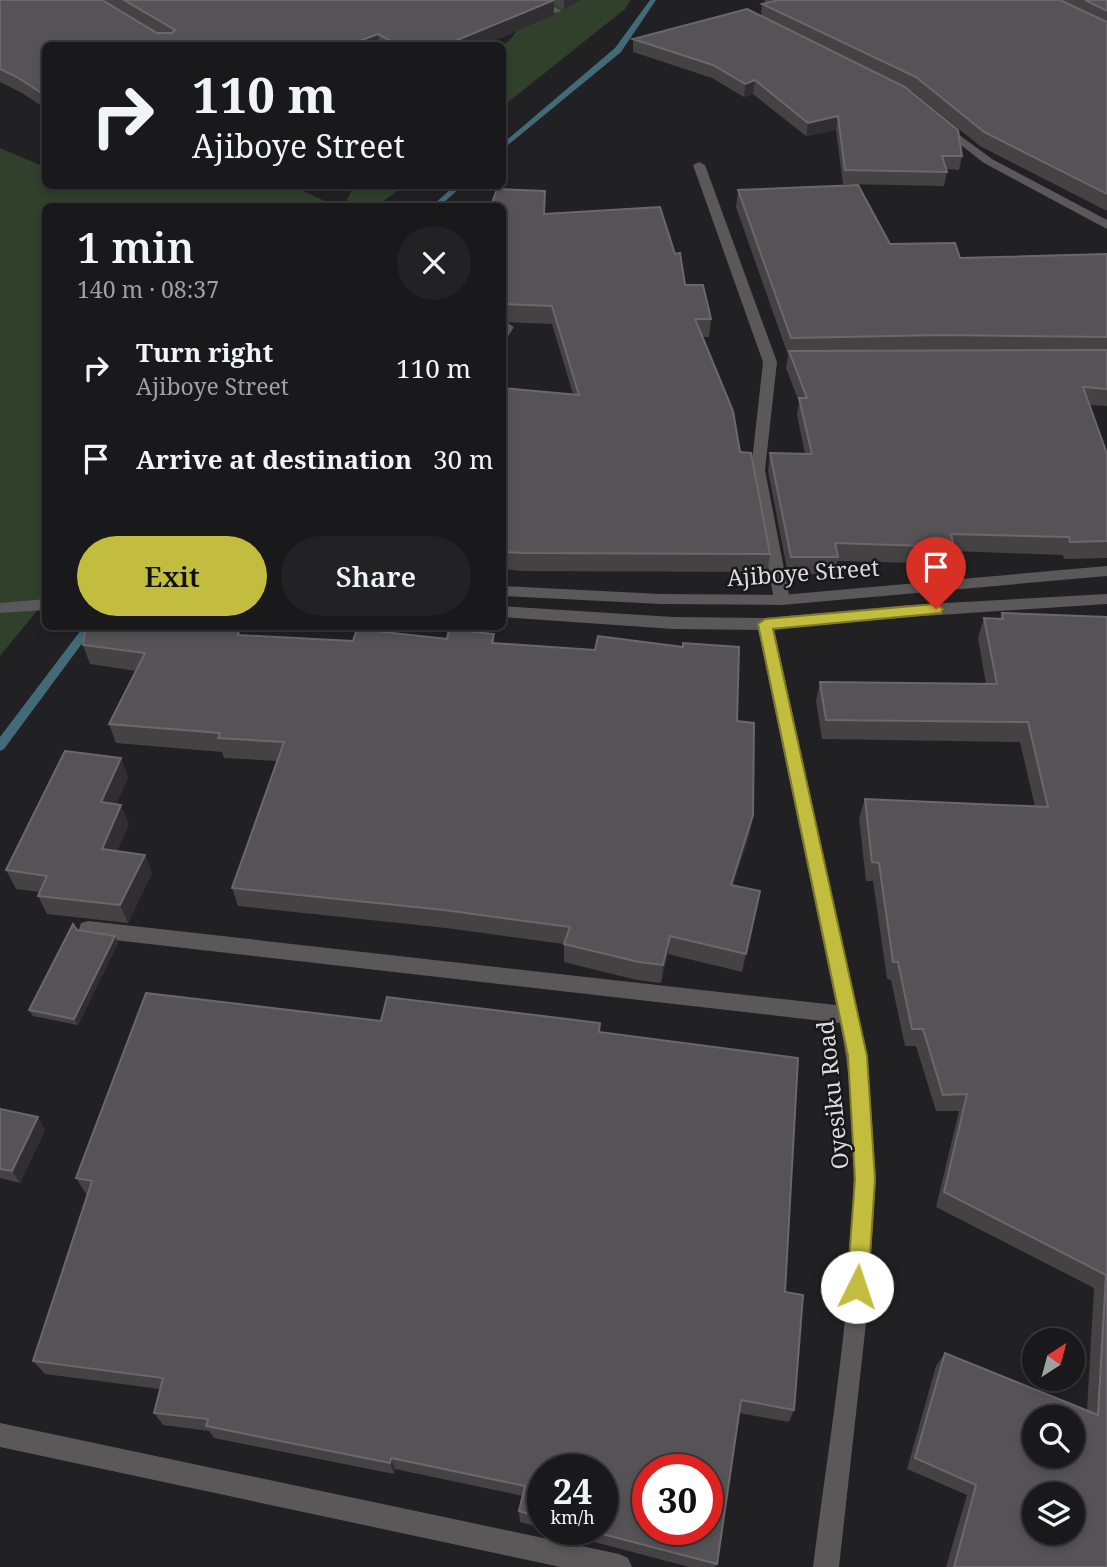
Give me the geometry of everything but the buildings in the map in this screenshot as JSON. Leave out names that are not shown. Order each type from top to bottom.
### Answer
[{"type":"street","points":[[533,0],[557,11]]},
{"type":"street","points":[[936,119],[988,161],[1107,225]]},
{"type":"street","points":[[699,164],[776,362],[758,470],[782,600]]},
{"type":"street","name":"Ajiboye Street","points":[[506,591],[661,599],[782,600],[1107,571]]},
{"type":"street","name":"Ajiboye Street","points":[[506,611],[673,623],[765,624],[909,611],[1107,599]]},
{"type":"street","points":[[0,608],[42,604]]},
{"type":"street","name":"Oyesiku Road","points":[[765,624],[857,1056],[865,1179],[856,1314],[826,1567]]},
{"type":"street","points":[[89,929],[849,1015]]},
{"type":"street","points":[[0,1435],[619,1567]]},
{"type":"green space","points":[[539,0],[631,0],[625,9],[506,104],[506,43]]},
{"type":"green space","points":[[0,148],[42,166],[42,189],[299,189],[329,203],[42,203],[42,605],[0,656]]},
{"type":"green space","points":[[352,189],[400,189],[381,203],[346,203]]},
{"type":"waterway","points":[[506,145],[618,50],[653,0]]},
{"type":"waterway","points":[[439,203],[455,189]]},
{"type":"waterway","points":[[0,746],[87,630]]},
{"type":"route","points":[[857,1287],[865,1179],[857,1056],[817,858],[765,624],[936,609]]}]
